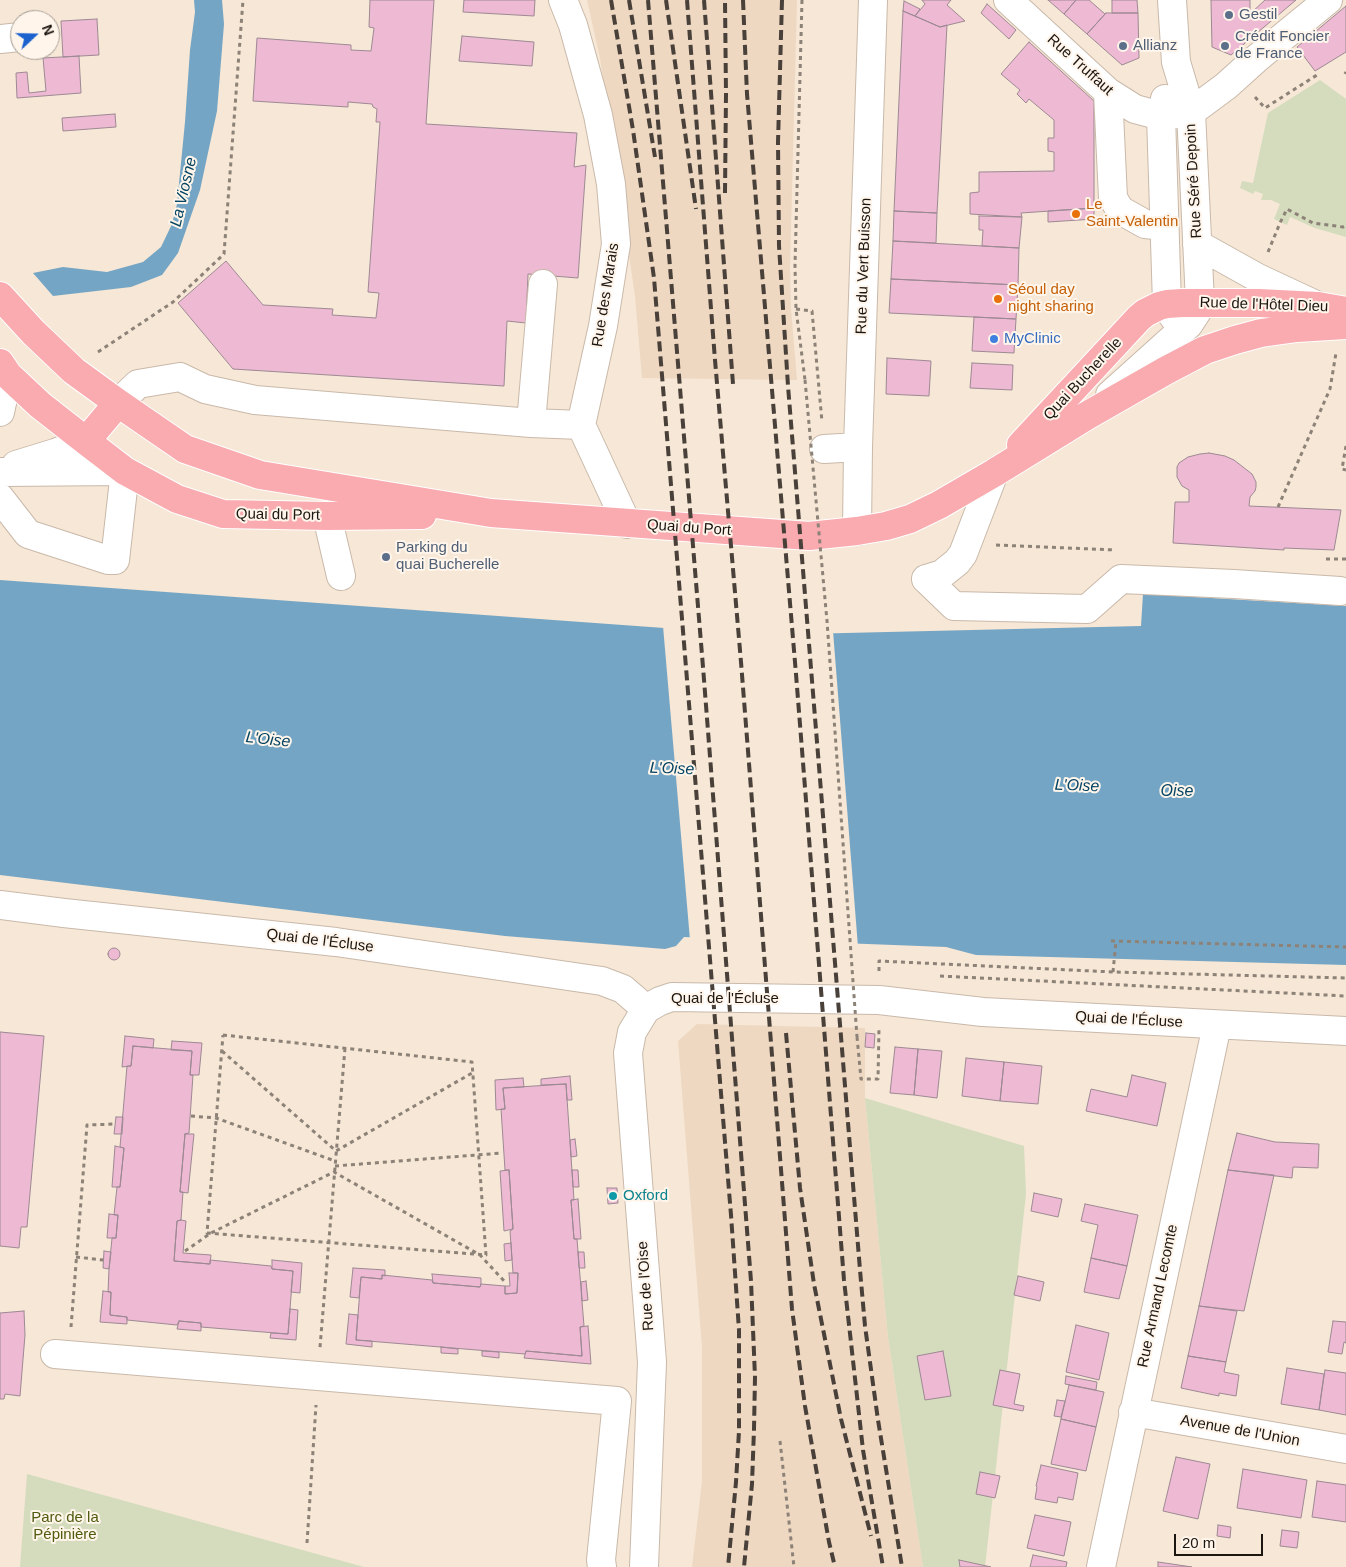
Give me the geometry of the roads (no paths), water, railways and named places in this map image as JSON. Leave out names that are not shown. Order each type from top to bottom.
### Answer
[{"type":"main road","name":"Quai du Port","points":[[0,296],[33,332],[74,371],[185,449],[260,475],[491,514]]},
{"type":"main road","name":"Rue de l'Hôtel Dieu","points":[[1183,303],[1259,302],[1318,306],[1346,311]]},
{"type":"main road","name":"Quai Bucherelle","points":[[994,473],[1139,318],[1153,309],[1183,303]]},
{"type":"main road","name":"Rue de l'Hôtel Dieu","points":[[1201,352],[1261,333],[1297,328],[1342,335]]},
{"type":"main road","name":"Quai Bucherelle","points":[[857,531],[886,526],[939,505],[1088,415],[1201,352]]},
{"type":"main road","name":"Quai du Port","points":[[4,369],[40,405],[125,471],[177,499],[223,514],[327,516],[491,514],[809,536],[857,531]]},
{"type":"main road","points":[[86,441],[118,403]]},
{"type":"street","name":"Rue des Marais","points":[[563,0],[598,115],[611,184],[616,244],[603,326],[581,425]]},
{"type":"street","name":"Rue du Vert Buisson","points":[[857,531],[858,447],[873,0]]},
{"type":"street","name":"Rue Truffaut","points":[[1008,0],[1108,92],[1136,109],[1161,116]]},
{"type":"street","name":"Rue Séré Depoin","points":[[1172,0],[1176,62],[1191,112],[1197,244],[1183,303]]},
{"type":"street","points":[[1161,116],[1191,112],[1226,86],[1328,0]]},
{"type":"street","name":"Rue Séré Depoin","points":[[1176,62],[1161,116],[1164,226],[1183,303]]},
{"type":"street","points":[[1108,92],[1113,198],[1120,210],[1145,224],[1164,226]]},
{"type":"street","points":[[1197,244],[1258,278],[1318,306]]},
{"type":"street","points":[[531,423],[543,284]]},
{"type":"street","points":[[1183,303],[1170,312],[1201,352]]},
{"type":"street","points":[[1088,415],[1184,330]]},
{"type":"street","points":[[0,412],[4,369]]},
{"type":"street","points":[[118,403],[138,384],[180,377],[206,389],[255,400],[531,423],[581,425],[628,524]]},
{"type":"street","points":[[0,468],[21,464],[86,441]]},
{"type":"street","points":[[824,449],[858,447]]},
{"type":"street","points":[[0,472],[125,471],[115,560],[108,560],[28,534],[0,498]]},
{"type":"street","points":[[994,473],[963,554],[957,562],[942,574],[926,579],[954,606],[1087,609],[1121,579],[1340,590]]},
{"type":"street","points":[[327,516],[341,576]]},
{"type":"street","name":"Quai de l'Écluse","points":[[0,905],[64,914],[336,942],[602,982],[623,989],[646,1009],[666,998],[879,987],[984,1012],[1346,1031]]},
{"type":"street","name":"Rue de l'Oise","points":[[644,1567],[652,1362],[628,1053],[632,1032],[646,1009]]},
{"type":"street","name":"Rue Armand Lecomte","points":[[1101,1567],[1217,1024]]},
{"type":"street","points":[[62,1354],[617,1401],[601,1560],[602,1567]]},
{"type":"street","name":"Avenue de l'Union","points":[[1133,1412],[1346,1449]]},
{"type":"water","name":"La Viosne","points":[[194,0],[222,0],[224,24],[217,111],[200,190],[178,253],[162,275],[131,287],[53,296],[33,273],[63,267],[107,272],[143,262],[161,247],[172,224],[177,204],[195,12]]},
{"type":"water","name":"Oise","points":[[0,580],[761,635],[1141,626],[1143,594],[1346,606],[1346,965],[976,955],[946,947],[684,937],[676,946],[665,949],[505,936],[0,875]]},
{"type":"railway","points":[[611,0],[633,130],[654,278],[731,1215],[739,1330],[739,1431],[728,1567]]},
{"type":"railway","points":[[629,0],[655,157]]},
{"type":"railway","points":[[648,0],[751,1281],[755,1377],[754,1429],[752,1484],[744,1567]]},
{"type":"railway","points":[[666,0],[696,209]]},
{"type":"railway","points":[[687,0],[792,1309],[805,1406],[835,1567]]},
{"type":"railway","points":[[704,0],[733,384]]},
{"type":"railway","points":[[725,0],[725,193]]},
{"type":"railway","points":[[743,0],[747,94],[796,674],[844,1280],[863,1450],[883,1567]]},
{"type":"railway","points":[[782,0],[778,142],[779,246],[788,386],[865,1326],[902,1567]]},
{"type":"railway","points":[[786,1033],[800,1188],[814,1284],[841,1419],[871,1536]]},
{"type":"place","name":"Gestil","points":[[1229,15]]},
{"type":"place","name":"Allianz","points":[[1123,46]]},
{"type":"place","name":"Crédit Foncier de France","points":[[1225,46]]},
{"type":"place","name":"Le Saint-Valentin","points":[[1076,214]]},
{"type":"place","name":"Séoul day night sharing","points":[[998,299]]},
{"type":"place","name":"MyClinic","points":[[994,339]]},
{"type":"place","name":"Parking du quai Bucherelle","points":[[386,557]]},
{"type":"place","name":"Oxford","points":[[613,1196]]},
{"type":"water label","name":"L'Oise","points":[[268,740]]},
{"type":"water label","name":"L'Oise","points":[[672,769]]},
{"type":"water label","name":"L'Oise","points":[[1077,786]]},
{"type":"park label","name":"Parc de la Pépinière","points":[[65,1526]]}]
